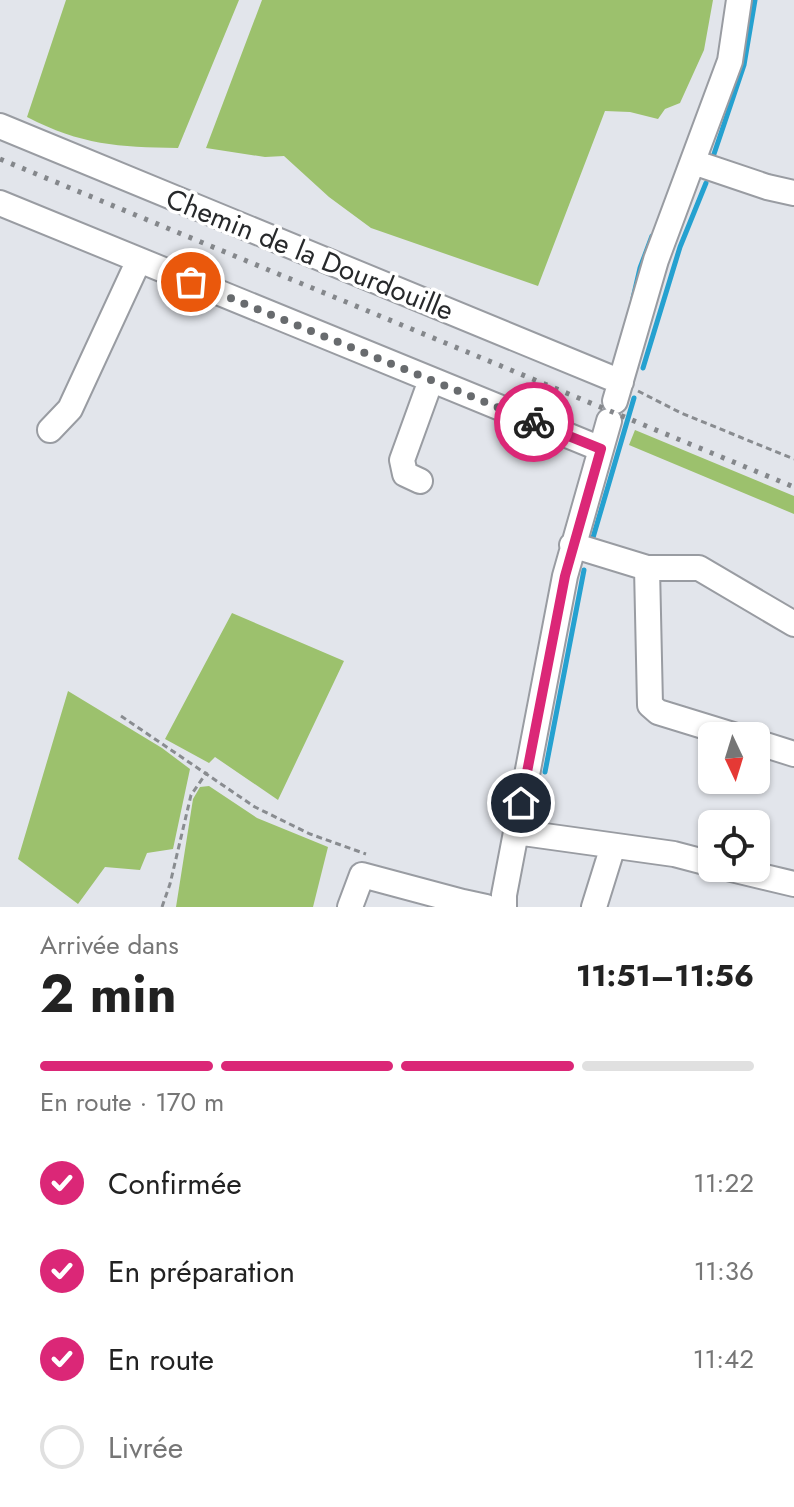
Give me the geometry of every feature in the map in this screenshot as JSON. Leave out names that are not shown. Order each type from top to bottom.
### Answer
[{"type":"street","points":[[504,907],[572,545],[656,260],[730,61],[739,0]]},
{"type":"street","name":"Chemin de la Dourdouille","points":[[0,126],[615,401]]},
{"type":"street","points":[[693,162],[794,193]]},
{"type":"street","points":[[0,203],[601,449]]},
{"type":"street","points":[[50,430],[70,409],[139,260]]},
{"type":"street","points":[[420,481],[405,474],[402,460],[431,380]]},
{"type":"street","points":[[572,545],[647,568],[699,568],[794,624]]},
{"type":"street","points":[[647,568],[650,705],[658,712],[698,724]]},
{"type":"street","points":[[770,746],[794,754]]},
{"type":"street","points":[[516,832],[674,854],[698,860]]},
{"type":"street","points":[[594,907],[613,846]]},
{"type":"street","points":[[350,907],[362,875],[470,905]]},
{"type":"street","points":[[770,878],[794,884]]},
{"type":"path","points":[[615,401],[681,413],[794,459]]},
{"type":"path","points":[[121,716],[255,807],[310,834],[365,854]]},
{"type":"path","points":[[162,907],[191,795],[207,772]]},
{"type":"green space","points":[[66,0],[239,0],[178,148],[100,143],[65,134],[27,117]]},
{"type":"green space","points":[[262,0],[713,0],[704,50],[680,103],[665,109],[658,119],[630,112],[605,111],[538,286],[371,228],[329,197],[284,156],[265,157],[206,148]]},
{"type":"green space","points":[[635,430],[794,496],[794,514],[629,445]]},
{"type":"green space","points":[[232,613],[344,661],[278,800],[215,757],[209,763],[165,739]]},
{"type":"green space","points":[[68,691],[162,748],[190,769],[173,849],[147,853],[140,870],[105,867],[78,904],[18,859]]},
{"type":"green space","points":[[209,786],[257,818],[328,847],[313,907],[176,907],[193,799],[200,787]]},
{"type":"waterway","points":[[714,154],[744,65],[755,0]]},
{"type":"waterway","points":[[643,368],[680,247],[706,183]]},
{"type":"waterway","points":[[633,298],[652,236]]},
{"type":"waterway","points":[[592,541],[634,398]]},
{"type":"waterway","points":[[545,772],[584,570]]},
{"type":"railway","points":[[0,159],[794,487]]},
{"type":"way so far","points":[[191,282],[534,422]]},
{"type":"route","points":[[521,803],[572,545],[601,449],[534,422]]}]
